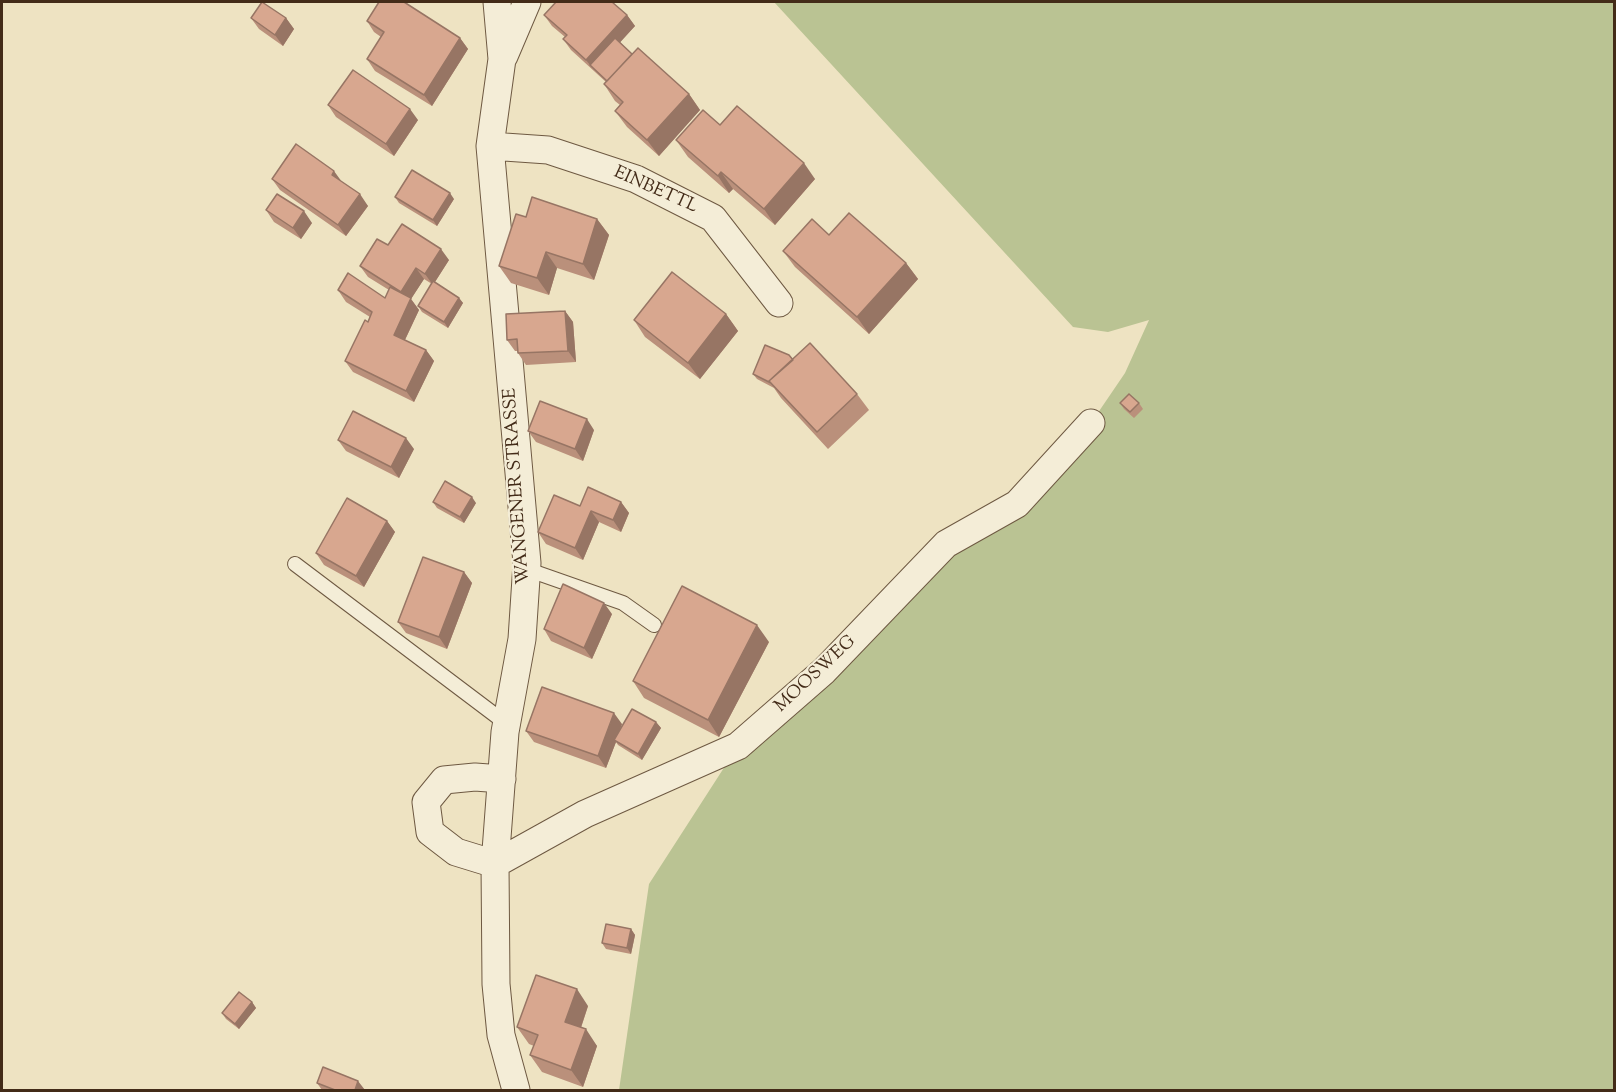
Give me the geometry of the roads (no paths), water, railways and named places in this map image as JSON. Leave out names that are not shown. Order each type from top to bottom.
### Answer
[{"type":"street","name":"WANGENER STRASSE","points":[[497,2],[502,60],[490,146],[526,569],[522,639],[507,724],[495,864],[496,984],[501,1035],[516,1090]]},
{"type":"street","name":"WANGENER STRASSE","points":[[502,60],[527,2]]},
{"type":"street","name":"EINBETTL","points":[[490,146],[548,150],[636,179],[713,218],[779,303]]},
{"type":"street","name":"MOOSWEG","points":[[495,864],[585,814],[738,746],[824,671],[946,544],[1017,504],[1091,423]]},
{"type":"street","points":[[495,864],[456,852],[430,832],[426,802],[444,780],[475,777],[502,779]]},
{"type":"lane","points":[[295,564],[507,724]]},
{"type":"lane","points":[[526,569],[623,603],[654,625]]}]
